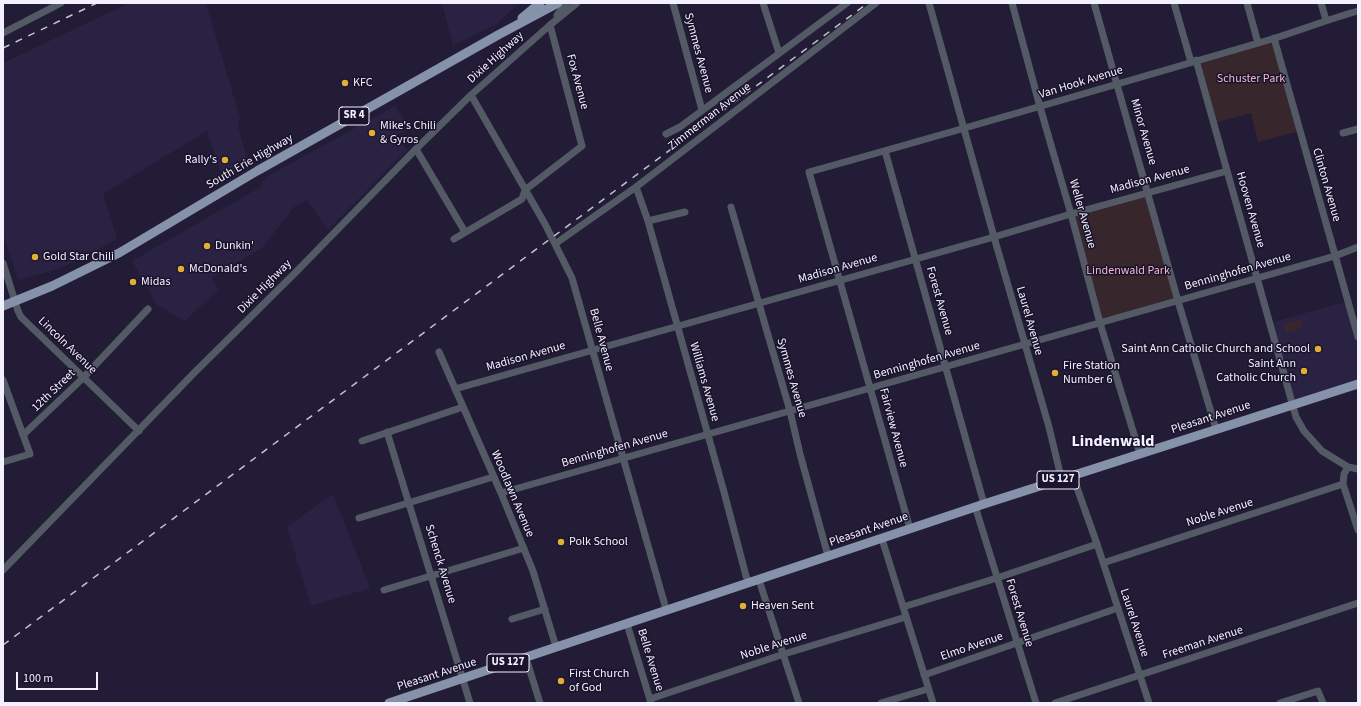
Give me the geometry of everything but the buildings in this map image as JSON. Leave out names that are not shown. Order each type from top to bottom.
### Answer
[{"type":"main road","name":"South Erie Highway","points":[[505,31],[540,3]]},
{"type":"main road","name":"South Erie Highway","points":[[3,306],[70,278],[119,253],[257,171],[505,31],[558,3]]},
{"type":"main road","name":"Pleasant Avenue","points":[[390,703],[627,624],[666,609],[882,539],[979,505],[1358,384]]},
{"type":"street","points":[[3,33],[61,3]]},
{"type":"street","name":"Dixie Highway","points":[[550,25],[566,3]]},
{"type":"street","name":"Dixie Highway","points":[[3,570],[194,373],[295,273],[416,149],[471,95],[577,3]]},
{"type":"street","name":"Symmes Avenue","points":[[673,3],[702,110]]},
{"type":"street","points":[[763,3],[779,54]]},
{"type":"street","name":"Zimmerman Avenue","points":[[555,244],[636,187],[876,3]]},
{"type":"street","name":"Laurel Avenue","points":[[929,3],[1049,427],[1060,473],[1075,482],[1149,703]]},
{"type":"street","name":"Weller Avenue","points":[[1012,3],[1100,323],[1140,454]]},
{"type":"street","name":"Minor Avenue","points":[[1094,3],[1178,301],[1216,429]]},
{"type":"street","name":"Hooven Avenue","points":[[1174,3],[1194,61],[1227,170],[1296,417],[1304,431],[1322,450],[1348,467]]},
{"type":"street","points":[[1247,3],[1258,43]]},
{"type":"street","points":[[1321,3],[1326,20]]},
{"type":"street","name":"Zimmerman Avenue","points":[[666,134],[680,127],[845,4]]},
{"type":"street","name":"Van Hook Avenue","points":[[809,172],[1040,107],[1258,43],[1358,11]]},
{"type":"street","name":"Fox Avenue","points":[[525,190],[582,146],[550,25]]},
{"type":"street","name":"Clinton Avenue","points":[[1274,38],[1358,337]]},
{"type":"street","name":"Belle Avenue","points":[[471,95],[555,244],[572,278],[666,609]]},
{"type":"street","points":[[1343,134],[1358,128]]},
{"type":"street","points":[[416,149],[465,232]]},
{"type":"street","name":"Forest Avenue","points":[[884,151],[916,258],[946,367],[997,578],[1016,643],[1036,703]]},
{"type":"street","name":"Madison Avenue","points":[[456,389],[1227,170]]},
{"type":"street","name":"Fairview Avenue","points":[[809,172],[910,529]]},
{"type":"street","name":"Williams Avenue","points":[[636,187],[648,221],[749,583]]},
{"type":"street","points":[[454,239],[522,199],[525,190]]},
{"type":"street","name":"Symmes Avenue","points":[[731,208],[790,411],[800,454],[828,556]]},
{"type":"street","points":[[648,221],[685,212]]},
{"type":"street","name":"Benninghofen Avenue","points":[[501,493],[1025,345],[1335,256],[1358,247]]},
{"type":"street","name":"Lincoln Avenue","points":[[3,263],[21,317],[139,431]]},
{"type":"street","name":"12th Street","points":[[23,435],[83,378],[148,309]]},
{"type":"street","name":"Woodlawn Avenue","points":[[439,352],[524,548],[545,608],[556,647]]},
{"type":"street","points":[[3,462],[30,454],[4,384]]},
{"type":"street","points":[[362,441],[463,407]]},
{"type":"street","name":"Schenck Avenue","points":[[387,432],[470,703]]},
{"type":"street","points":[[1358,469],[1348,467],[1344,474],[1343,484],[1358,530]]},
{"type":"street","points":[[359,518],[493,477]]},
{"type":"street","name":"Noble Avenue","points":[[1103,563],[1343,484]]},
{"type":"street","points":[[882,539],[933,703]]},
{"type":"street","points":[[903,607],[997,578],[1097,544]]},
{"type":"street","points":[[384,590],[524,548]]},
{"type":"street","points":[[759,580],[799,703]]},
{"type":"street","name":"Freeman Avenue","points":[[1055,703],[1358,603]]},
{"type":"street","points":[[512,619],[545,608]]},
{"type":"street","name":"Elmo Avenue","points":[[924,675],[1118,608]]},
{"type":"street","name":"Noble Avenue","points":[[650,701],[784,654],[906,617]]},
{"type":"street","name":"Belle Avenue","points":[[627,624],[650,701]]},
{"type":"street","points":[[526,658],[540,703]]},
{"type":"street","points":[[882,703],[928,689]]},
{"type":"street","points":[[1280,703],[1318,691],[1323,703]]},
{"type":"shaded area","points":[[129,3],[206,3],[240,118],[238,127],[249,166],[224,181],[207,131],[103,194],[117,239],[81,259],[55,270],[18,280],[3,234],[3,63]]},
{"type":"shaded area","points":[[442,3],[519,3],[498,23],[453,46]]},
{"type":"shaded area","points":[[395,106],[409,127],[396,136],[407,150],[328,230],[307,200],[294,207],[263,247],[212,278],[218,290],[185,321],[157,305],[132,261],[259,188],[266,177]]},
{"type":"shaded area","name":"Saint Ann Catholic Church and School","points":[[1348,301],[1358,337],[1358,384],[1292,404],[1270,323]]},
{"type":"shaded area","points":[[333,494],[370,588],[311,606],[287,527]]},
{"type":"green space","name":"Schuster Park","points":[[1274,38],[1300,131],[1258,142],[1251,113],[1214,123],[1196,60]]},
{"type":"green space","name":"Lindenwald Park","points":[[1148,192],[1178,301],[1100,323],[1071,214]]},
{"type":"green space","points":[[1301,319],[1303,328],[1286,333],[1284,324]]},
{"type":"railway","points":[[3,48],[97,3]]},
{"type":"railway","points":[[3,645],[868,3]]},
{"type":"place","name":"KFC","points":[[345,83]]},
{"type":"place","name":"Mike's Chili & Gyros","points":[[372,133]]},
{"type":"place","name":"Rally's","points":[[225,160]]},
{"type":"place","name":"Dunkin'","points":[[207,246]]},
{"type":"place","name":"Gold Star Chili","points":[[35,257]]},
{"type":"place","name":"McDonald's","points":[[181,269]]},
{"type":"place","name":"Midas","points":[[133,282]]},
{"type":"place","name":"Saint Ann Catholic Church and School","points":[[1318,349]]},
{"type":"place","name":"Saint Ann Catholic Church","points":[[1304,371]]},
{"type":"place","name":"Fire Station Number 6","points":[[1055,373]]},
{"type":"place","name":"Polk School","points":[[561,542]]},
{"type":"place","name":"Heaven Sent","points":[[743,606]]},
{"type":"place","name":"First Church of God","points":[[561,681]]},
{"type":"district","name":"Lindenwald","points":[[1113,442]]}]
